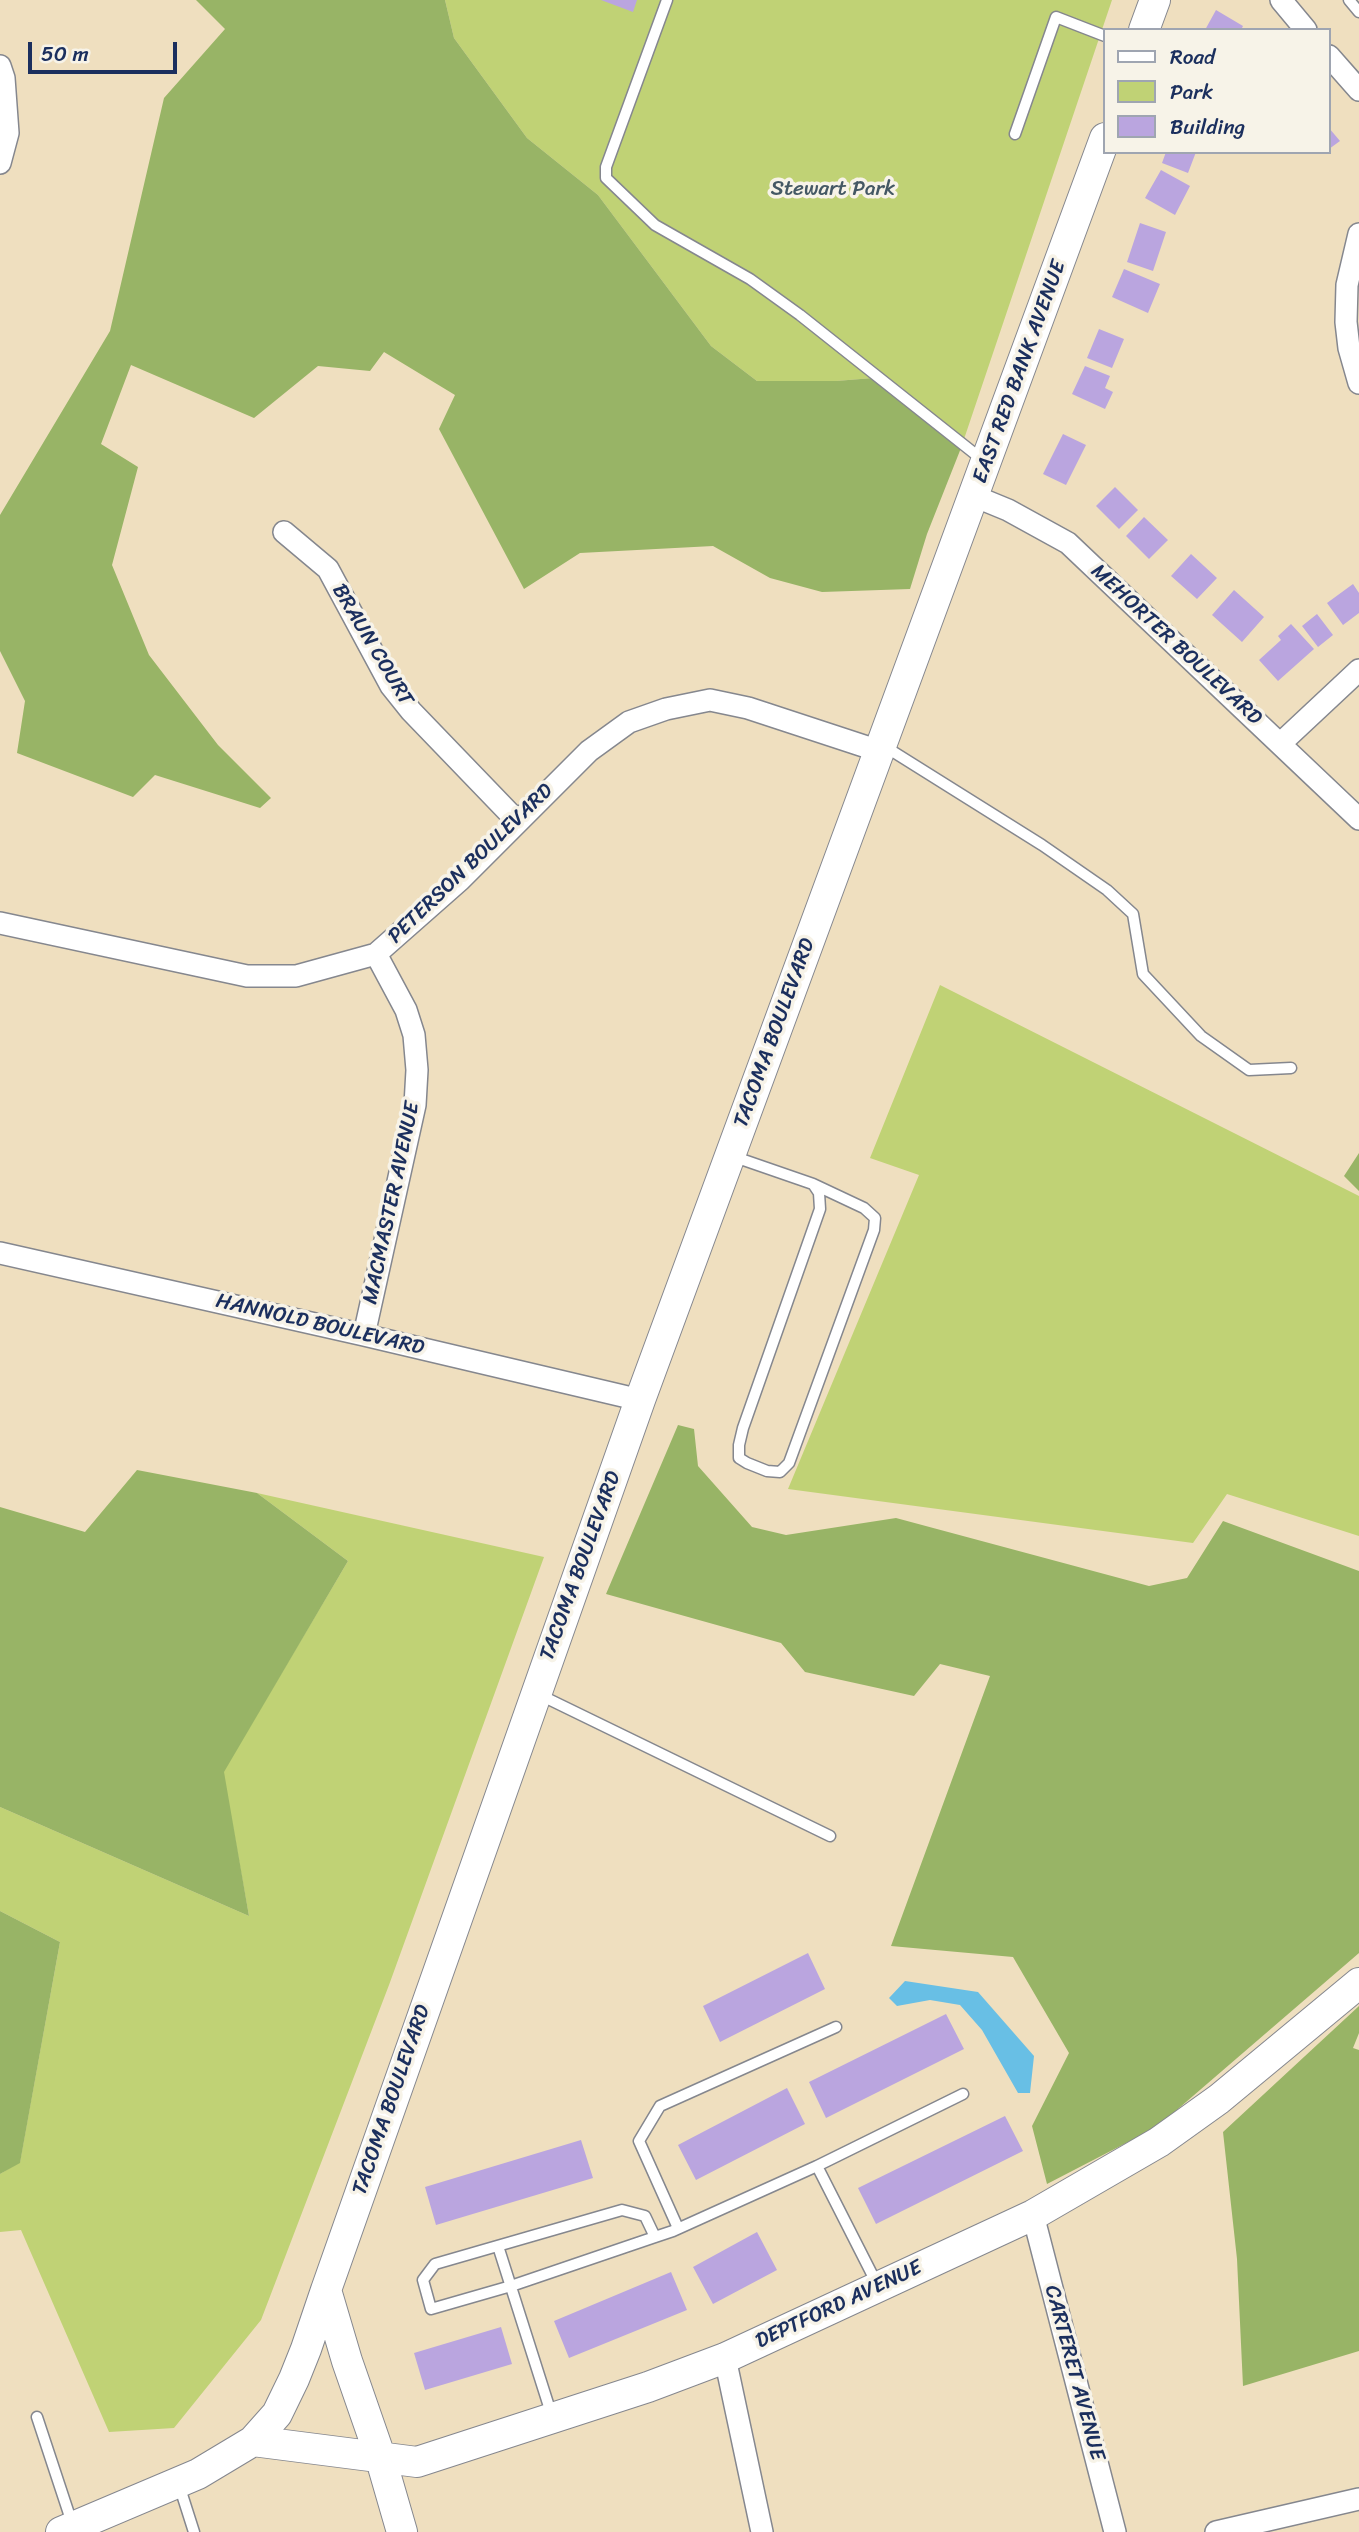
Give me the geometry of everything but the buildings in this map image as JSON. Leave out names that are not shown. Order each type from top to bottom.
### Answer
[{"type":"street","points":[[1145,28],[1155,0]]},
{"type":"street","points":[[1281,0],[1304,28]]},
{"type":"street","points":[[1331,58],[1359,90]]},
{"type":"street","points":[[0,66],[4,78],[8,133],[0,163]]},
{"type":"street","name":"EAST RED BANK AVENUE","points":[[933,607],[1104,141]]},
{"type":"street","points":[[1359,234],[1347,285],[1346,322],[1349,348],[1359,383]]},
{"type":"street","name":"MEHORTER BOULEVARD","points":[[974,496],[1008,510],[1068,543],[1359,819]]},
{"type":"street","name":"BRAUN COURT","points":[[284,532],[328,569],[391,686],[411,711],[517,821]]},
{"type":"street","name":"TACOMA BOULEVARD","points":[[326,2290],[640,1400],[933,607]]},
{"type":"street","points":[[1281,743],[1359,670]]},
{"type":"street","name":"PETERSON BOULEVARD","points":[[0,923],[247,976],[296,976],[376,954],[460,880],[589,751],[629,722],[666,709],[710,700],[748,708],[881,748]]},
{"type":"street","name":"MACMASTER AVENUE","points":[[364,1335],[415,1105],[414,1035],[406,1010],[376,954]]},
{"type":"street","name":"HANNOLD BOULEVARD","points":[[0,1253],[640,1400]]},
{"type":"street","name":"DEPTFORD AVENUE","points":[[253,2441],[380,2455],[417,2462],[649,2386],[725,2358],[1032,2214],[1180,2129],[1359,1983]]},
{"type":"street","name":"CARTERET AVENUE","points":[[1032,2214],[1115,2532]]},
{"type":"street","points":[[70,2530],[178,2483],[224,2460],[253,2441],[276,2414],[294,2379],[326,2290]]},
{"type":"street","points":[[326,2290],[346,2361],[380,2455],[402,2532]]},
{"type":"street","points":[[725,2358],[762,2532]]},
{"type":"street","points":[[1216,2532],[1359,2499]]},
{"type":"lane","points":[[667,0],[606,167],[606,178],[655,225],[750,279],[800,314],[986,463]]},
{"type":"lane","points":[[1349,0],[1359,12]]},
{"type":"lane","points":[[1015,134],[1056,17],[1104,36]]},
{"type":"lane","points":[[881,748],[1042,845],[1107,890],[1133,914],[1143,974],[1201,1036],[1249,1070],[1291,1068]]},
{"type":"lane","points":[[730,1155],[813,1184],[864,1208],[875,1218],[874,1230],[789,1462],[780,1472],[767,1471],[739,1458],[739,1445],[820,1209],[818,1193],[813,1184]]},
{"type":"lane","points":[[536,1693],[830,1836]]},
{"type":"lane","points":[[678,2228],[639,2141],[660,2106],[836,2027]]},
{"type":"lane","points":[[655,2237],[645,2216],[622,2210],[435,2264],[423,2280],[431,2309],[511,2287],[655,2237],[678,2228],[817,2166],[962,2094]]},
{"type":"lane","points":[[817,2166],[878,2287]]},
{"type":"lane","points":[[498,2246],[553,2418]]},
{"type":"lane","points":[[37,2417],[70,2530]]},
{"type":"lane","points":[[178,2483],[194,2532]]},
{"type":"green space","points":[[196,0],[445,0],[454,38],[527,138],[598,195],[711,346],[757,381],[873,378],[961,448],[927,534],[910,589],[822,592],[770,578],[713,546],[580,553],[524,589],[439,429],[455,395],[384,352],[370,371],[318,366],[254,418],[131,365],[101,444],[138,467],[112,565],[149,655],[218,745],[271,798],[260,808],[155,775],[133,797],[17,753],[25,701],[0,651],[0,515],[110,331],[164,98],[225,29]]},
{"type":"green space","name":"Stewart Park","points":[[445,0],[1112,0],[961,448],[873,378],[757,381],[711,346],[598,195],[527,138],[454,38]]},
{"type":"green space","points":[[940,985],[1359,1196],[1359,1536],[1227,1494],[1193,1543],[788,1489],[919,1175],[870,1158]]},
{"type":"green space","points":[[1359,1153],[1359,1191],[1344,1176]]},
{"type":"green space","points":[[678,1425],[694,1429],[698,1466],[752,1527],[786,1535],[896,1518],[1149,1586],[1187,1578],[1223,1521],[1359,1571],[1359,1953],[1157,2127],[1047,2184],[1032,2126],[1069,2053],[1013,1957],[891,1946],[990,1676],[940,1664],[914,1696],[805,1672],[781,1643],[606,1594]]},
{"type":"green space","points":[[137,1470],[257,1493],[348,1561],[224,1772],[249,1916],[0,1807],[0,1507],[85,1532]]},
{"type":"green space","points":[[257,1493],[544,1557],[389,1985],[261,2320],[174,2428],[109,2432],[21,2230],[0,2232],[0,2174],[20,2162],[60,1942],[0,1911],[0,1807],[249,1916],[223,1772],[348,1561]]},
{"type":"green space","points":[[0,1911],[60,1942],[20,2163],[0,2174]]},
{"type":"green space","points":[[1359,2006],[1359,2033],[1353,2048],[1359,2050],[1359,2351],[1243,2386],[1237,2259],[1223,2132]]},
{"type":"water","points":[[905,1981],[978,1992],[1034,2056],[1030,2093],[1018,2093],[982,2030],[960,2005],[930,2000],[897,2006],[889,1998]]}]
